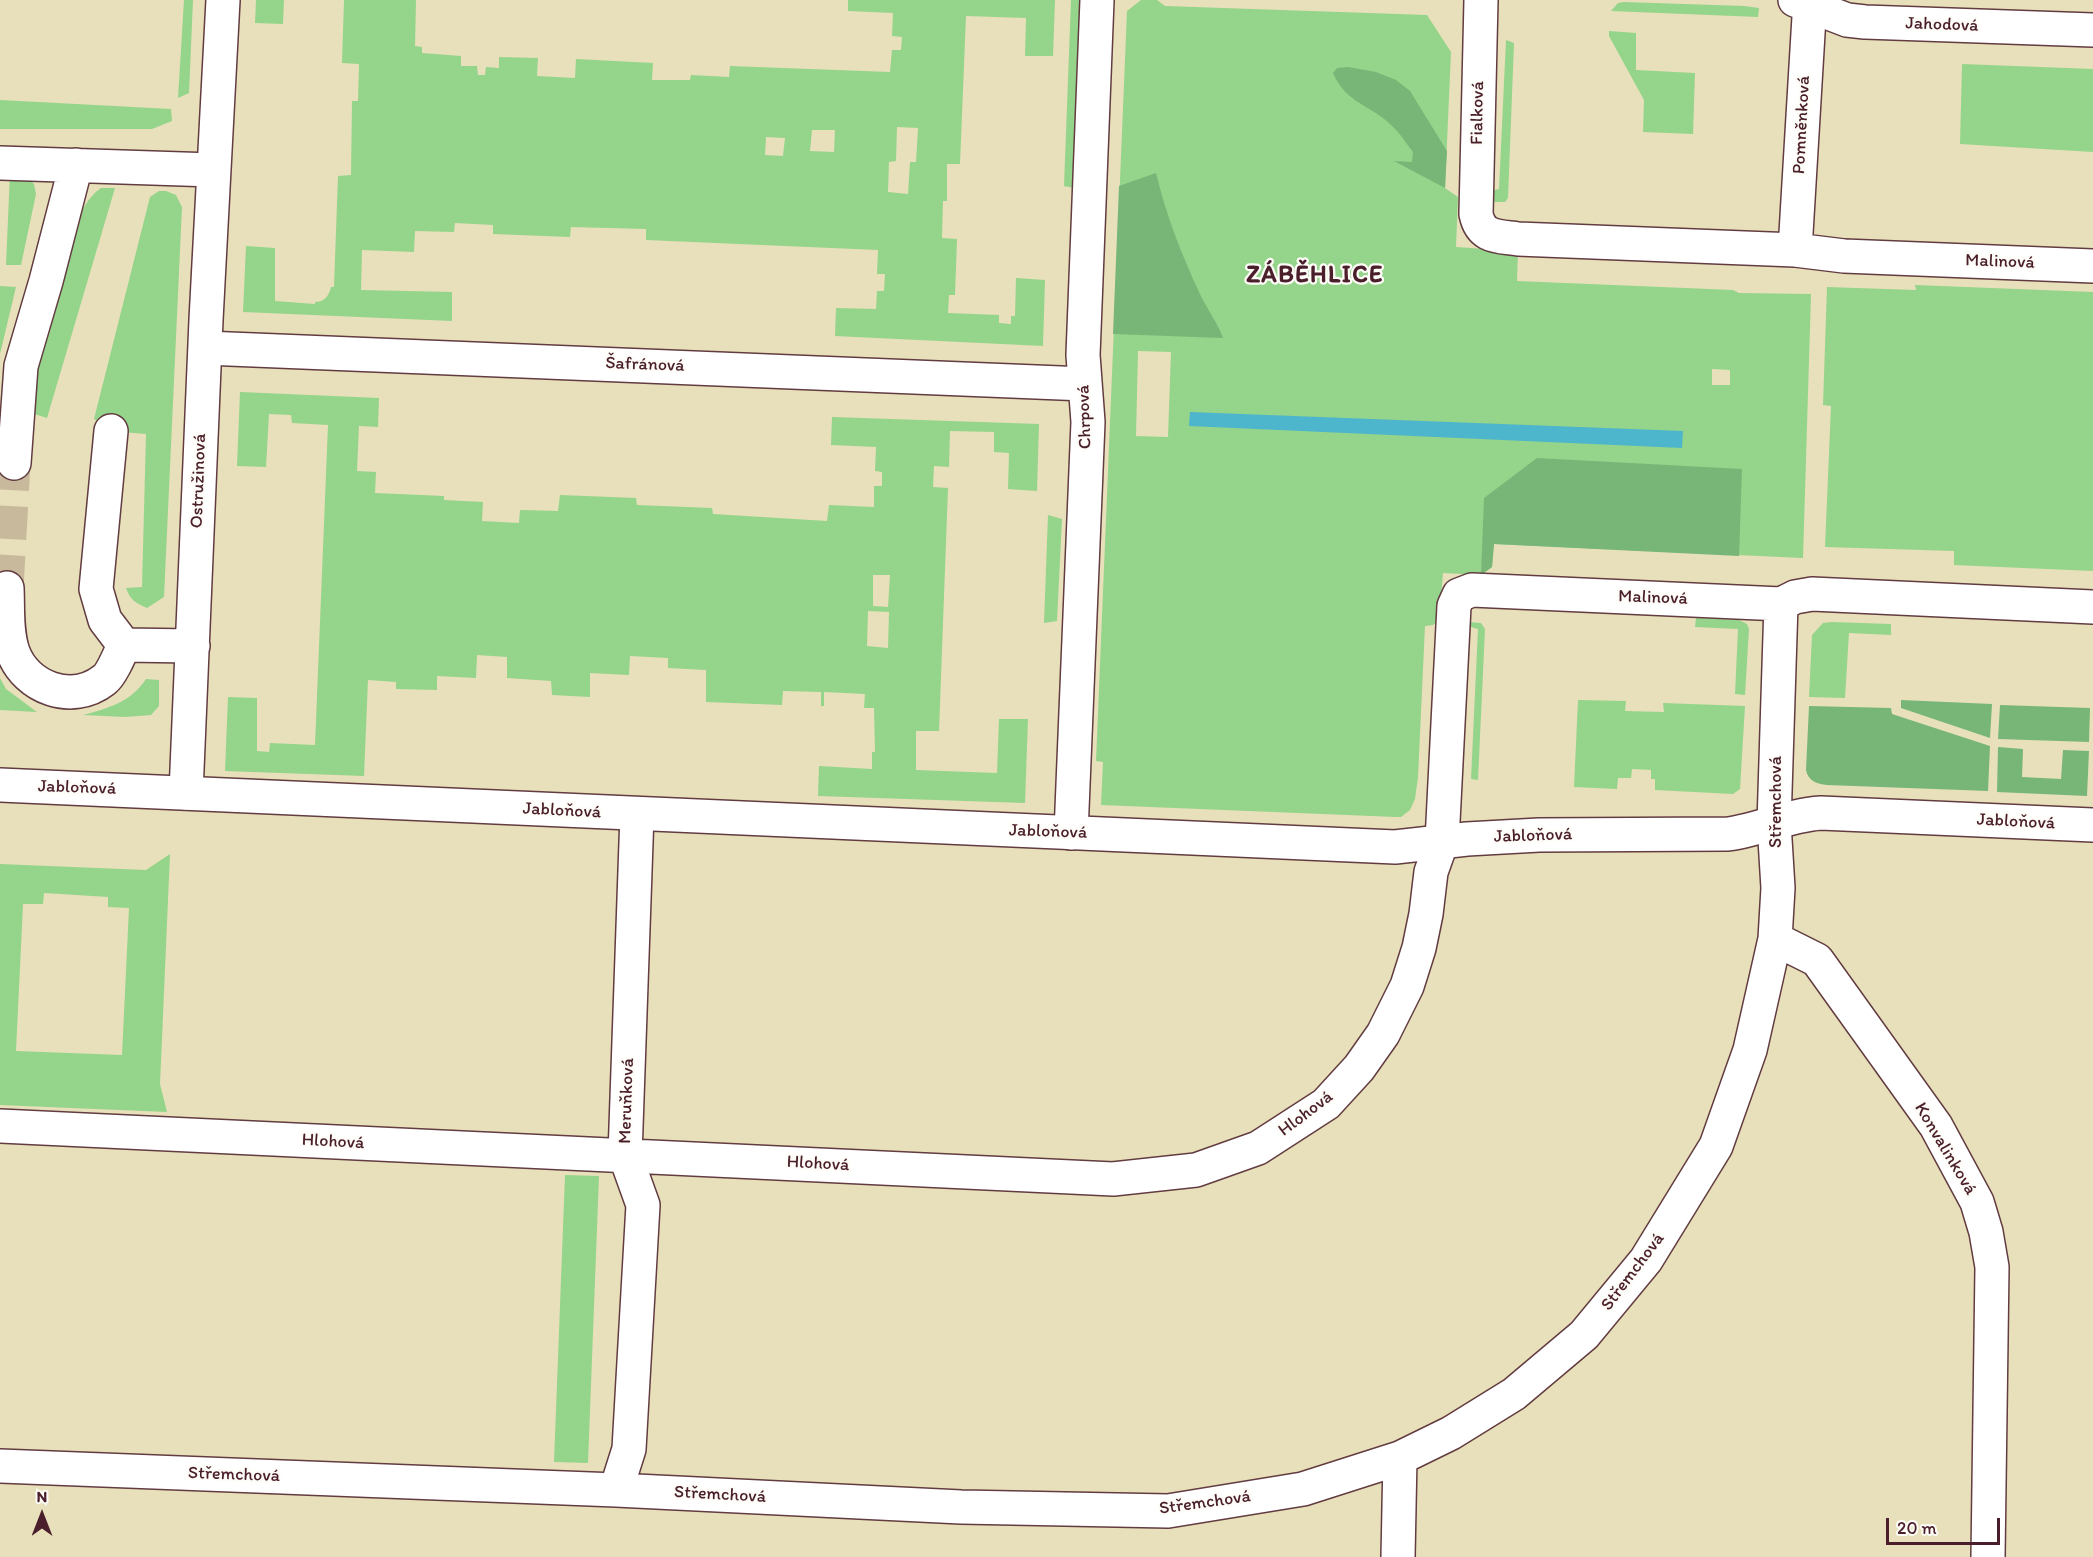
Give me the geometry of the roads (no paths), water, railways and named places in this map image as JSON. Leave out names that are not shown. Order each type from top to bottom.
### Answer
[{"type":"street","name":"Ostružinová","points":[[186,793],[213,170],[223,0]]},
{"type":"street","name":"Chrpová","points":[[1071,833],[1088,422],[1084,325],[1097,0]]},
{"type":"street","name":"Fialková","points":[[1479,226],[1476,196],[1481,0]]},
{"type":"street","name":"Jahodová","points":[[1804,2],[1847,20],[1865,22],[2093,30]]},
{"type":"street","name":"Pomněnková","points":[[1795,250],[1804,2]]},
{"type":"street","points":[[0,163],[213,170]]},
{"type":"street","points":[[14,463],[21,366],[76,165]]},
{"type":"street","name":"Malinová","points":[[1479,226],[1488,234],[1518,239],[1795,250],[1844,256],[2093,266]]},
{"type":"street","name":"Šafránová","points":[[205,348],[1085,384]]},
{"type":"street","points":[[111,431],[96,589],[105,620],[124,645]]},
{"type":"street","points":[[7,588],[10,639],[14,654],[22,669],[34,681],[48,689],[69,693],[105,680],[124,645]]},
{"type":"street","name":"Malinová","points":[[1442,841],[1454,606],[1459,595],[1472,590],[1781,604],[1795,597],[1812,594],[2093,607]]},
{"type":"street","name":"Střemchová","points":[[0,1466],[616,1490],[961,1507],[1168,1511],[1303,1489],[1400,1458],[1451,1433],[1514,1394],[1584,1335],[1646,1260],[1716,1146],[1750,1050],[1775,939],[1778,888],[1774,823],[1781,604]]},
{"type":"street","points":[[124,645],[193,646]]},
{"type":"street","name":"Jabloňová","points":[[0,785],[1395,847],[1442,841],[1539,835],[1728,834],[1808,814],[1821,813],[2093,825]]},
{"type":"street","name":"Meruňková","points":[[616,1490],[629,1449],[643,1205],[625,1155],[637,814]]},
{"type":"street","name":"Hlohová","points":[[0,1126],[1113,1179],[1196,1170],[1258,1148],[1326,1104],[1359,1068],[1383,1034],[1407,986],[1419,948],[1431,872],[1442,841]]},
{"type":"street","name":"Konvalinková","points":[[1775,939],[1817,960],[1936,1126],[1977,1202],[1986,1232],[1992,1267],[1988,1557]]},
{"type":"street","points":[[1398,1557],[1400,1458]]},
{"type":"water","points":[[1190,412],[1683,431],[1682,448],[1189,426]]},
{"type":"tunnel","points":[[7,588],[14,463]]},
{"type":"district","name":"ZÁBĚHLICE","points":[[1315,276]]}]
